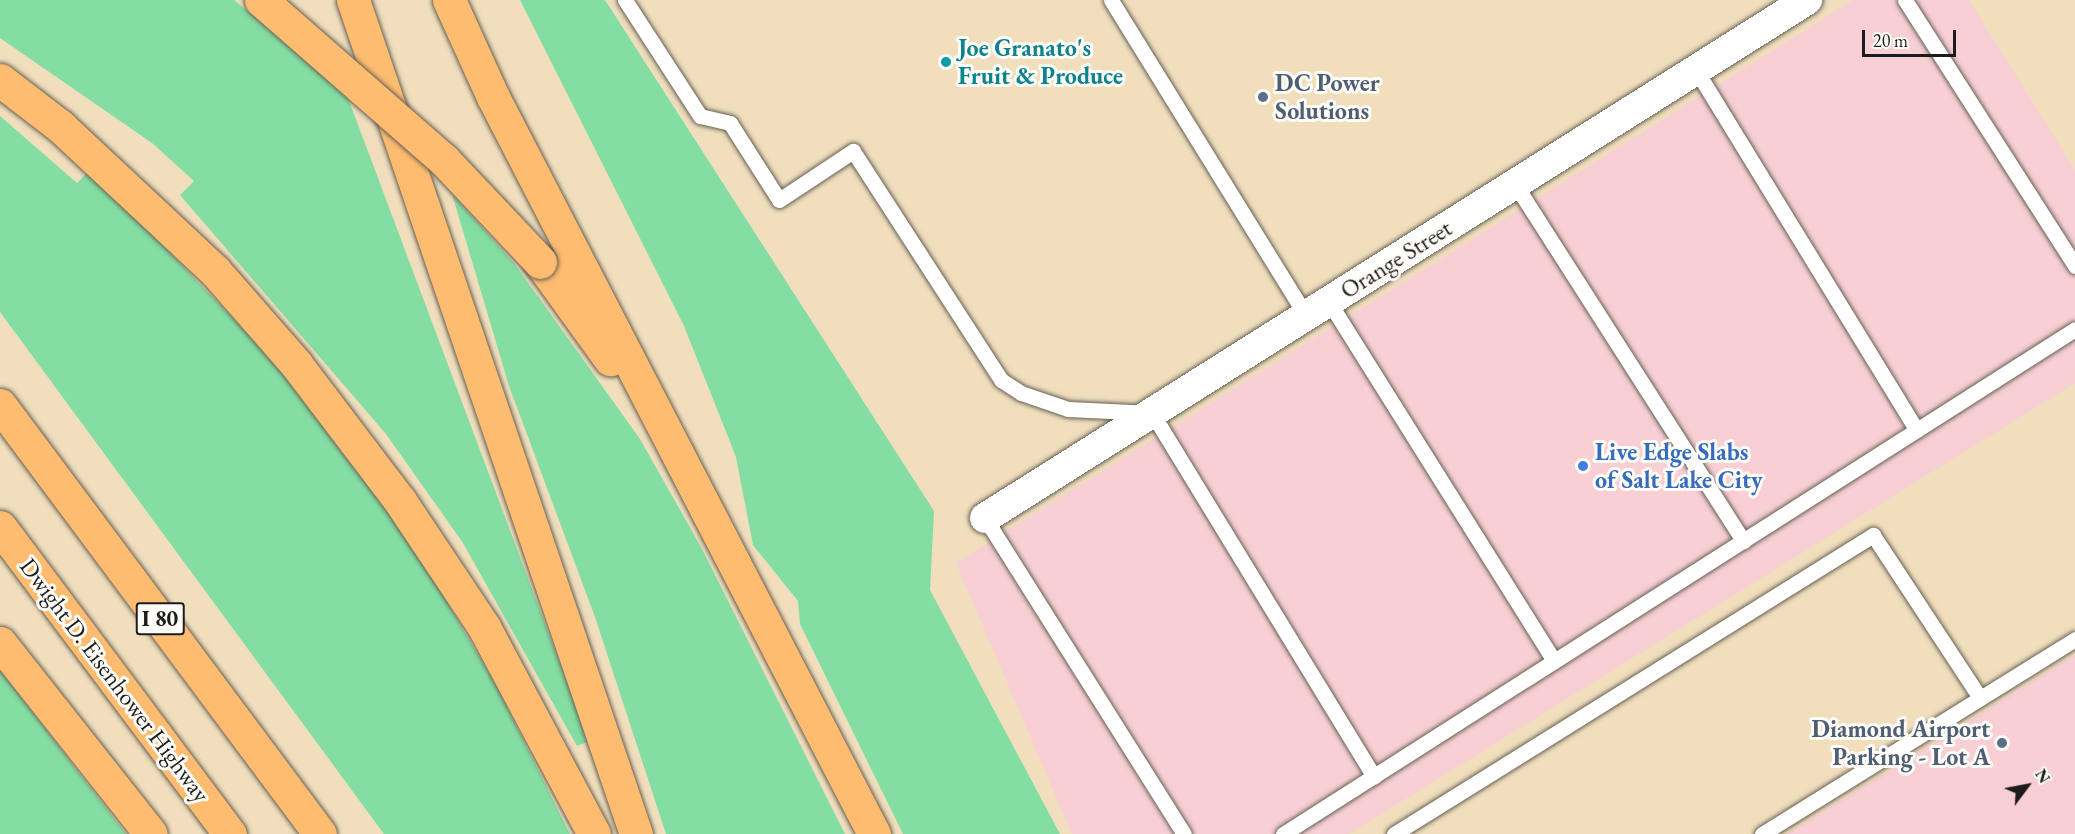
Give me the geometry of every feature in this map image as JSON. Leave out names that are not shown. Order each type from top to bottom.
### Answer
[{"type":"highway","points":[[261,0],[444,160],[540,262],[604,349],[721,539]]},
{"type":"highway","points":[[353,0],[636,834]]},
{"type":"highway","points":[[449,0],[493,97],[874,834]]},
{"type":"highway","points":[[0,80],[60,126],[214,271],[296,364],[400,501],[484,627],[594,834]]},
{"type":"highway","name":"I 80","points":[[0,405],[320,834]]},
{"type":"highway","name":"Dwight D. Eisenhower Highway","points":[[0,527],[230,834]]},
{"type":"highway","points":[[0,644],[151,834]]},
{"type":"street","name":"Orange Street","points":[[985,518],[1807,0]]},
{"type":"lane","points":[[625,0],[700,116],[730,123],[779,200],[854,151],[1001,380],[1021,393],[1068,409],[1152,413],[1374,776]]},
{"type":"lane","points":[[1111,0],[1554,661]]},
{"type":"lane","points":[[1905,0],[2075,266]]},
{"type":"lane","points":[[1696,70],[1917,430]]},
{"type":"lane","points":[[1515,184],[1743,541]]},
{"type":"lane","points":[[1283,834],[2075,329]]},
{"type":"lane","points":[[985,518],[1184,834]]},
{"type":"lane","points":[[1394,834],[1873,535],[1980,698]]},
{"type":"lane","points":[[1762,834],[2075,639]]},
{"type":"shaded area","points":[[1853,0],[1969,0],[2075,170],[2075,383],[1349,834],[1072,834],[956,563]]},
{"type":"shaded area","name":"Diamond Airport Parking - Lot A","points":[[2075,655],[2075,834],[1787,834]]},
{"type":"green space","points":[[0,0],[234,0],[345,90],[589,741],[577,746],[463,543],[386,434],[180,195],[194,181],[152,143],[0,38]]},
{"type":"green space","points":[[520,0],[605,0],[934,511],[930,590],[1060,834],[903,834],[800,624],[798,601],[753,545],[736,457],[684,326]]},
{"type":"green space","points":[[0,116],[77,183],[90,170],[285,372],[370,482],[430,573],[496,685],[570,834],[384,834],[0,312]]},
{"type":"green space","points":[[452,194],[514,263],[640,439],[701,547],[845,834],[666,834],[595,617],[509,386]]},
{"type":"green space","points":[[0,670],[126,834],[0,834]]},
{"type":"place","name":"Joe Granato's Fruit & Produce","points":[[946,62]]},
{"type":"place","name":"DC Power Solutions","points":[[1263,97]]},
{"type":"place","name":"Live Edge Slabs of Salt Lake City","points":[[1583,466]]},
{"type":"place","name":"Diamond Airport Parking - Lot A","points":[[2002,743]]}]
